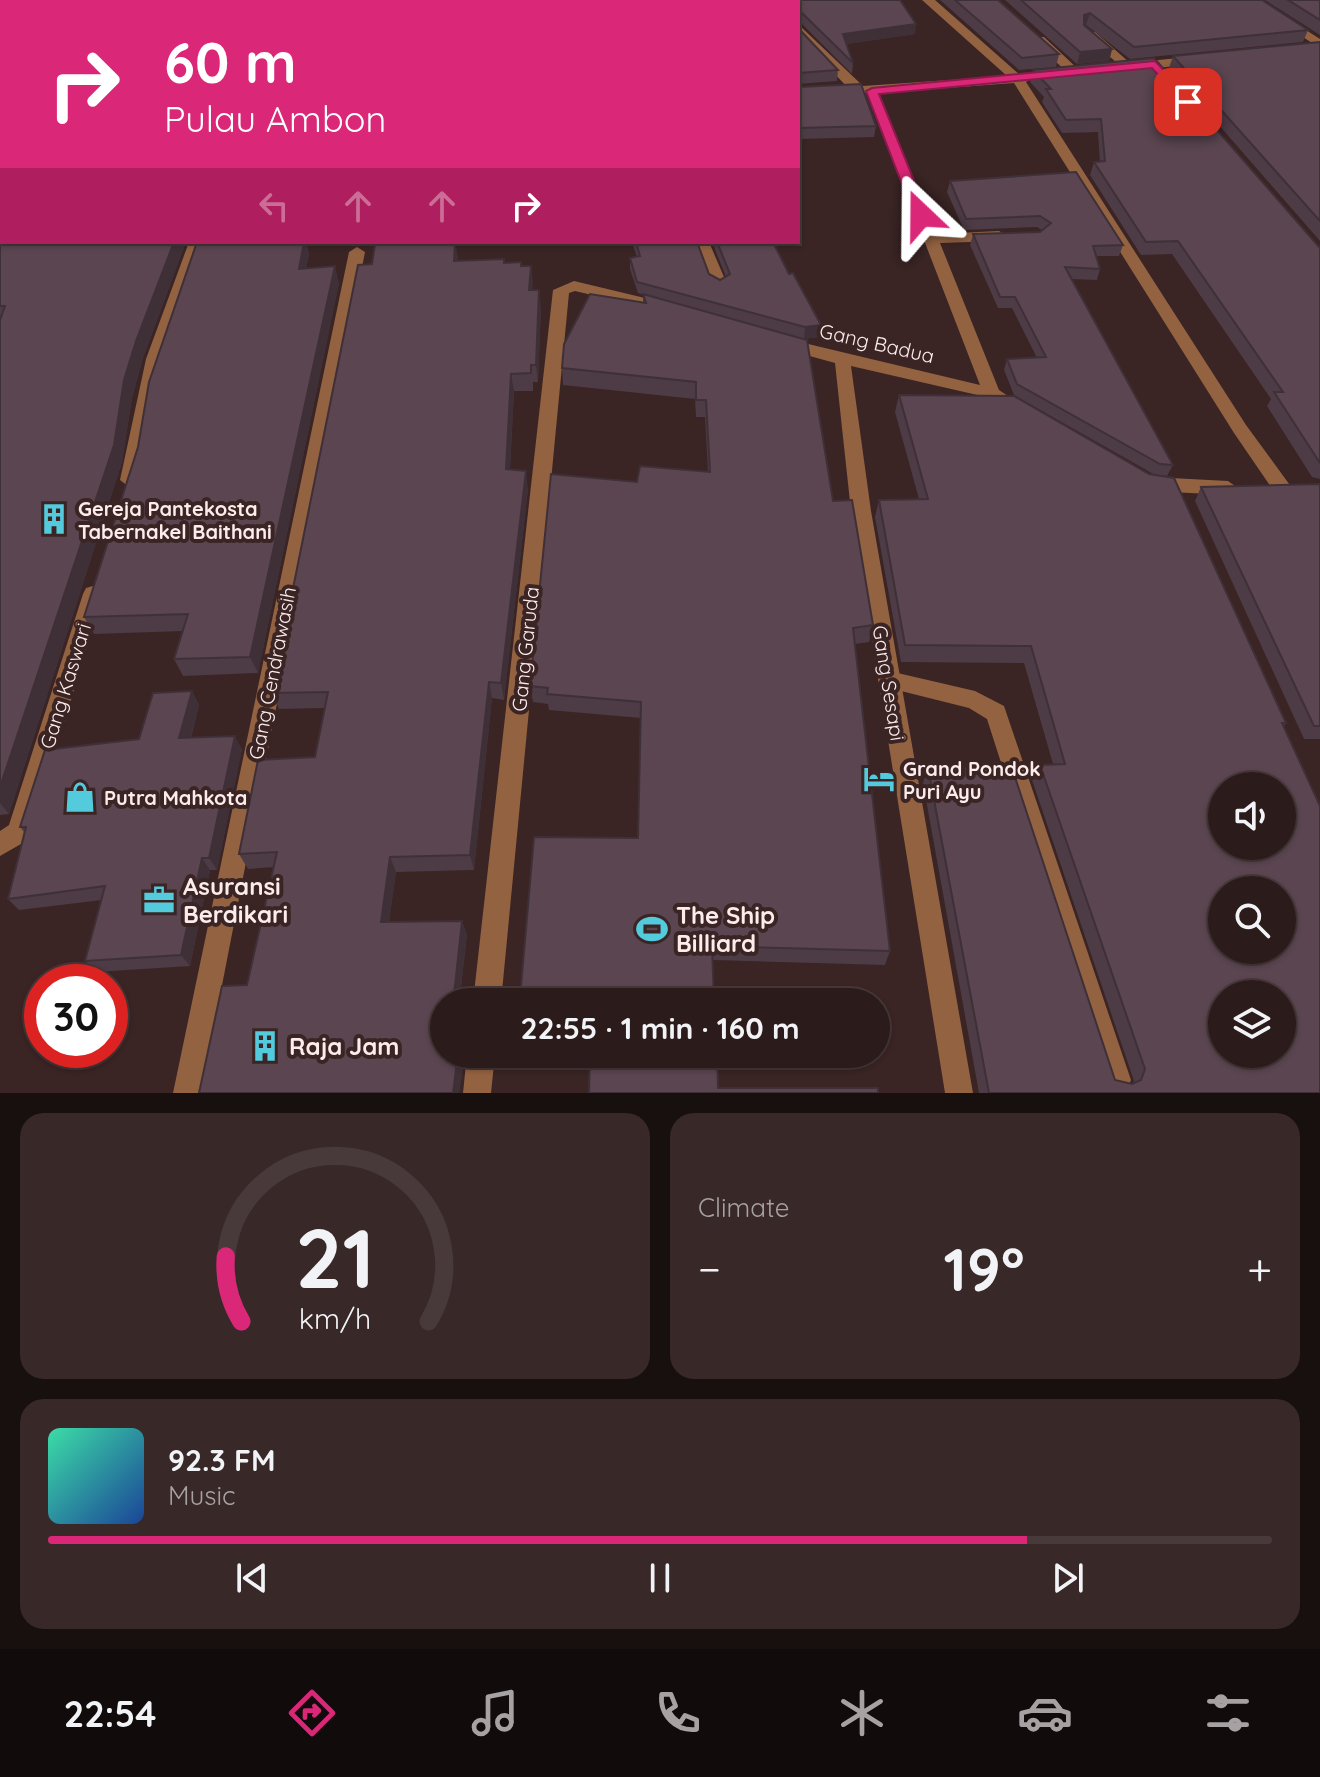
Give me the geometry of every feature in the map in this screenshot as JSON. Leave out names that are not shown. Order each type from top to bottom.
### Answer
[{"type":"street","points":[[928,0],[1018,79],[1240,429],[1282,488]]},
{"type":"street","points":[[1251,0],[1320,45]]},
{"type":"street","points":[[800,30],[846,87],[872,91],[1046,76]]},
{"type":"street","points":[[1031,32],[1081,72],[1061,74]]},
{"type":"street","points":[[1087,32],[1120,68],[1159,69],[1215,58]]},
{"type":"street","points":[[1305,48],[1320,45]]},
{"type":"street","points":[[872,91],[992,393]]},
{"type":"street","points":[[931,239],[1022,235]]},
{"type":"street","points":[[125,493],[155,359],[196,244]]},
{"type":"street","points":[[702,244],[719,284]]},
{"type":"street","name":"Gang Cendrawasih","points":[[187,1093],[357,252]]},
{"type":"street","name":"Gang Garuda","points":[[488,988],[561,290],[574,286],[681,312]]},
{"type":"street","name":"Gang Badua","points":[[763,337],[837,358],[992,393],[1041,422]]},
{"type":"street","name":"Gang Sesapi","points":[[842,366],[861,511],[959,1093]]},
{"type":"street","points":[[1138,478],[1179,494],[1307,487]]},
{"type":"street","name":"Gang Kaswari","points":[[0,845],[19,832],[97,581]]},
{"type":"street","points":[[889,680],[975,700],[996,713],[1117,1080]]},
{"type":"street","points":[[477,1093],[480,1068]]},
{"type":"building","points":[[800,0],[900,0],[916,24],[843,34],[853,63],[801,12]]},
{"type":"building","points":[[955,0],[998,0],[1059,54],[1022,58]]},
{"type":"building","points":[[1021,0],[1262,0],[1308,30],[1134,47],[1090,13],[1084,15],[1084,25],[1112,49],[1080,52]]},
{"type":"building","points":[[1288,0],[1320,0],[1320,20]]},
{"type":"building","points":[[800,30],[838,70],[800,73]]},
{"type":"building","points":[[1320,42],[1320,221],[1173,56]]},
{"type":"building","points":[[1154,58],[1320,248],[1320,463],[1274,392],[1283,392],[1178,241],[1146,242],[1094,162],[1105,161],[1101,119],[1066,120],[1046,89],[1051,89],[1033,70]]},
{"type":"building","points":[[861,84],[876,126],[800,128],[800,87]]},
{"type":"building","points":[[1076,172],[1123,245],[1093,246],[1100,269],[1065,267],[1173,465],[1160,464],[1017,384],[1007,359],[1046,357],[1015,297],[1000,297],[973,234],[1040,232],[1051,223],[1040,216],[966,219],[950,181]]},
{"type":"building","points":[[0,244],[173,244],[136,341],[124,380],[114,445],[0,787],[0,320],[5,306],[0,306]]},
{"type":"building","points":[[196,244],[304,244],[299,269],[335,266],[250,657],[174,659],[188,614],[84,617],[138,447],[149,382]]},
{"type":"building","points":[[375,244],[455,244],[454,261],[504,259],[504,263],[521,262],[521,266],[531,266],[529,290],[539,290],[536,365],[531,365],[531,373],[511,374],[506,469],[526,471],[501,683],[489,682],[470,855],[390,857],[381,922],[462,921],[455,988],[430,988],[430,1068],[456,1068],[453,1093],[199,1093],[222,986],[247,985],[277,852],[239,854],[258,760],[315,757],[328,692],[272,693],[358,265],[372,264]]},
{"type":"building","points":[[637,244],[698,244],[709,274],[720,280],[730,274],[718,244],[774,244],[821,325],[805,327],[637,282],[630,258],[640,256]]},
{"type":"building","points":[[590,294],[646,303],[643,294],[807,340],[833,501],[852,500],[873,625],[853,628],[890,951],[712,946],[714,988],[521,988],[534,837],[638,838],[641,702],[547,694],[548,688],[530,686],[551,474],[637,482],[640,466],[710,472],[706,400],[696,400],[696,382],[562,368],[564,344]]},
{"type":"building","points":[[899,395],[1014,396],[1149,474],[1174,478],[1286,723],[1282,723],[1320,806],[1320,1093],[989,1093],[928,768],[1011,765],[1115,1080],[1132,1084],[1141,1080],[1145,1069],[1040,765],[1065,764],[1031,646],[905,645],[879,500],[928,499]]},
{"type":"building","points":[[1320,484],[1320,726],[1314,726],[1201,487]]},
{"type":"building","points":[[192,691],[179,738],[235,736],[209,858],[202,858],[181,955],[85,961],[105,886],[8,899],[26,827],[20,827],[45,750],[139,739],[153,693]]},
{"type":"building","points":[[590,1068],[717,1068],[718,1088],[878,1088],[878,1093],[589,1093]]},
{"type":"place","name":"Gereja Pantekosta Tabernakel Baithani","points":[[54,519]]},
{"type":"place","name":"Grand Pondok Puri Ayu","points":[[879,779]]},
{"type":"place","name":"Putra Mahkota","points":[[80,797]]},
{"type":"place","name":"Asuransi Berdikari","points":[[159,900]]},
{"type":"place","name":"The Ship Billiard","points":[[652,929]]},
{"type":"place","name":"Raja Jam","points":[[265,1046]]},
{"type":"route","points":[[921,215],[872,91],[1155,64],[1188,102]]}]
